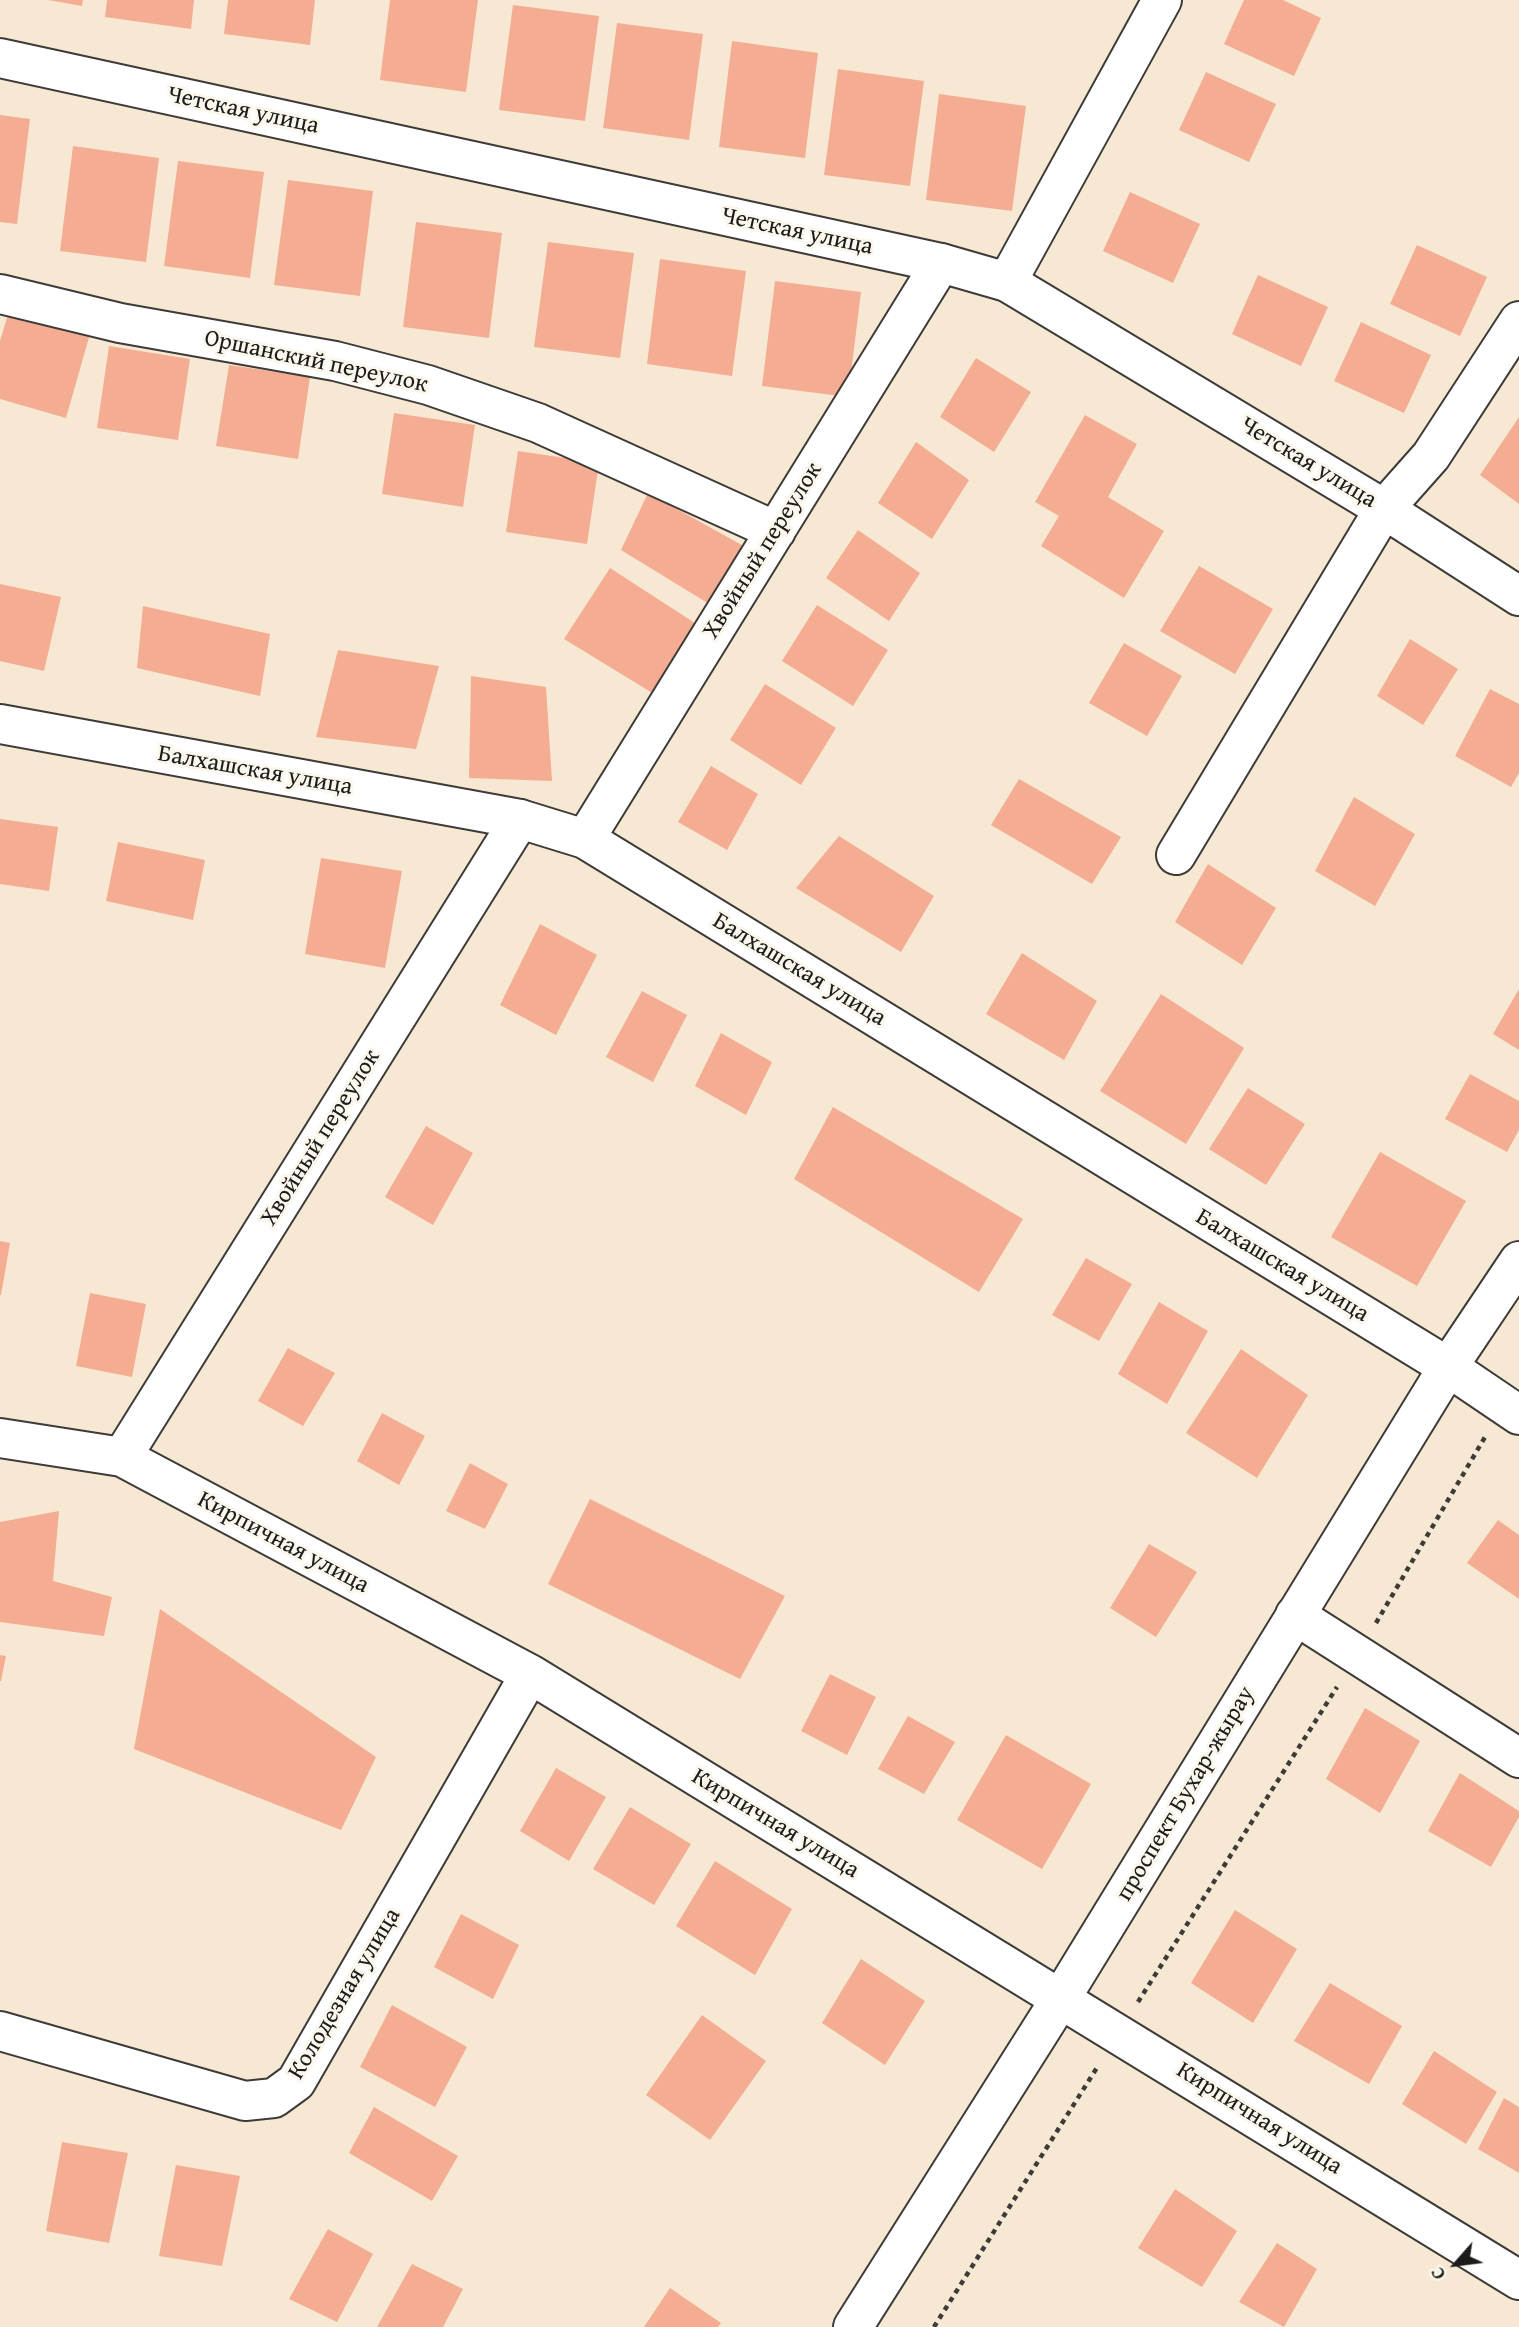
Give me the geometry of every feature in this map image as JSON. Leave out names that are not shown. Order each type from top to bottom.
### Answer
[{"type":"street","points":[[1007,282],[1161,0]]},
{"type":"street","name":"Четская улица","points":[[0,58],[941,263],[1007,282],[1384,509],[1519,596]]},
{"type":"street","name":"Хвойный переулок","points":[[584,839],[941,263]]},
{"type":"street","name":"Оршанский переулок","points":[[0,293],[120,323],[335,361],[428,385],[538,423],[776,531]]},
{"type":"street","points":[[1176,855],[1384,509],[1431,456],[1519,321]]},
{"type":"street","name":"Балхашская улица","points":[[0,724],[520,819],[584,839],[1448,1367],[1511,1410]]},
{"type":"street","name":"Хвойный переулок","points":[[122,1457],[520,819]]},
{"type":"street","name":"проспект Бухар-жырау","points":[[853,2327],[1061,1998],[1448,1367],[1519,1261]]},
{"type":"street","name":"Кирпичная улица","points":[[0,1438],[122,1457],[530,1674],[1519,2280]]},
{"type":"street","points":[[1295,1615],[1519,1758]]},
{"type":"street","name":"Колодезная улица","points":[[0,2031],[245,2101],[274,2098],[296,2082],[530,1674]]},
{"type":"path","points":[[934,2327],[1511,1410]]},
{"type":"building","points":[[48,0],[83,0],[82,6]]},
{"type":"building","points":[[107,0],[194,0],[191,29],[105,17]]},
{"type":"building","points":[[228,0],[315,0],[310,45],[224,34]]},
{"type":"building","points":[[390,0],[478,0],[466,92],[380,80]]},
{"type":"building","points":[[1244,0],[1283,0],[1321,18],[1294,76],[1224,44]]},
{"type":"building","points":[[513,5],[599,16],[585,121],[499,110]]},
{"type":"building","points":[[617,23],[703,34],[689,140],[603,128]]},
{"type":"building","points":[[732,41],[818,53],[805,158],[719,147]]},
{"type":"building","points":[[838,69],[924,81],[910,186],[824,175]]},
{"type":"building","points":[[1206,72],[1276,104],[1249,162],[1179,130]]},
{"type":"building","points":[[939,94],[1026,106],[1012,211],[926,200]]},
{"type":"building","points":[[0,115],[30,119],[17,224],[0,222]]},
{"type":"building","points":[[73,146],[159,158],[146,262],[60,251]]},
{"type":"building","points":[[178,161],[264,172],[250,278],[164,266]]},
{"type":"building","points":[[288,180],[373,191],[360,296],[274,285]]},
{"type":"building","points":[[1130,192],[1200,224],[1173,283],[1103,251]]},
{"type":"building","points":[[416,222],[502,233],[489,338],[403,327]]},
{"type":"building","points":[[548,242],[634,253],[620,358],[534,347]]},
{"type":"building","points":[[1417,245],[1487,277],[1460,336],[1390,304]]},
{"type":"building","points":[[660,259],[746,271],[732,376],[647,364]]},
{"type":"building","points":[[1258,275],[1328,307],[1301,366],[1232,334]]},
{"type":"building","points":[[775,281],[861,292],[848,397],[762,386]]},
{"type":"building","points":[[9,311],[90,334],[66,418],[0,399],[0,341]]},
{"type":"building","points":[[1361,322],[1431,355],[1404,413],[1334,381]]},
{"type":"building","points":[[109,346],[190,359],[178,440],[97,428]]},
{"type":"building","points":[[976,358],[1031,392],[994,452],[940,417]]},
{"type":"building","points":[[229,365],[310,377],[298,459],[216,446]]},
{"type":"building","points":[[394,413],[475,425],[463,507],[382,494]]},
{"type":"building","points":[[1085,415],[1137,444],[1108,497],[1164,531],[1124,598],[1041,546],[1059,516],[1035,502]]},
{"type":"building","points":[[1519,417],[1519,504],[1480,475]]},
{"type":"building","points":[[916,442],[969,480],[932,539],[878,503]]},
{"type":"building","points":[[518,451],[599,463],[587,544],[506,532]]},
{"type":"building","points":[[648,493],[749,549],[719,610],[621,550]]},
{"type":"building","points":[[858,530],[920,573],[889,621],[826,578]]},
{"type":"building","points":[[1199,566],[1273,609],[1235,674],[1160,631]]},
{"type":"building","points":[[610,568],[701,627],[654,694],[564,639]]},
{"type":"building","points":[[0,584],[61,597],[44,671],[0,661]]},
{"type":"building","points":[[817,605],[888,650],[853,706],[782,661]]},
{"type":"building","points":[[143,606],[270,634],[260,696],[137,668]]},
{"type":"building","points":[[1410,639],[1458,669],[1423,725],[1377,696]]},
{"type":"building","points":[[1124,643],[1182,676],[1147,736],[1089,703]]},
{"type":"building","points":[[338,650],[439,666],[416,749],[316,737]]},
{"type":"building","points":[[471,676],[546,687],[552,781],[469,778]]},
{"type":"building","points":[[765,684],[836,728],[801,785],[730,740]]},
{"type":"building","points":[[1490,689],[1519,704],[1519,773],[1511,787],[1455,756]]},
{"type":"building","points":[[711,766],[758,794],[727,850],[678,822]]},
{"type":"building","points":[[1019,779],[1121,837],[1092,884],[991,825]]},
{"type":"building","points":[[1354,797],[1415,834],[1375,906],[1315,871]]},
{"type":"building","points":[[0,819],[58,827],[49,891],[0,884]]},
{"type":"building","points":[[839,836],[934,896],[901,952],[796,888]]},
{"type":"building","points":[[118,842],[205,860],[193,920],[106,901]]},
{"type":"building","points":[[321,858],[402,871],[385,968],[305,954]]},
{"type":"building","points":[[1208,864],[1276,908],[1242,965],[1175,922]]},
{"type":"building","points":[[540,924],[597,955],[556,1035],[500,1005]]},
{"type":"building","points":[[1022,953],[1097,1001],[1064,1060],[986,1014]]},
{"type":"building","points":[[1519,989],[1519,1050],[1493,1034]]},
{"type":"building","points":[[642,991],[687,1015],[653,1082],[606,1057]]},
{"type":"building","points":[[1161,994],[1244,1048],[1186,1144],[1100,1091]]},
{"type":"building","points":[[721,1033],[772,1062],[746,1115],[695,1086]]},
{"type":"building","points":[[1470,1074],[1519,1101],[1519,1130],[1507,1152],[1445,1119]]},
{"type":"building","points":[[1248,1088],[1305,1124],[1266,1185],[1209,1149]]},
{"type":"building","points":[[833,1107],[1023,1219],[979,1292],[794,1179]]},
{"type":"building","points":[[426,1126],[473,1153],[433,1225],[385,1197]]},
{"type":"building","points":[[1380,1152],[1466,1201],[1417,1286],[1331,1237]]},
{"type":"building","points":[[0,1241],[10,1243],[1,1295],[0,1295]]},
{"type":"building","points":[[1086,1258],[1132,1284],[1099,1341],[1052,1315]]},
{"type":"building","points":[[90,1293],[146,1304],[132,1377],[76,1366]]},
{"type":"building","points":[[1159,1302],[1208,1331],[1167,1404],[1118,1374]]},
{"type":"building","points":[[288,1348],[335,1373],[303,1426],[258,1401]]},
{"type":"building","points":[[1241,1349],[1308,1395],[1257,1478],[1186,1433]]},
{"type":"building","points":[[382,1413],[425,1436],[399,1485],[357,1461]]},
{"type":"building","points":[[470,1463],[508,1484],[485,1529],[446,1511]]},
{"type":"building","points":[[590,1499],[785,1596],[740,1679],[548,1584]]},
{"type":"building","points":[[59,1511],[53,1581],[112,1597],[104,1636],[0,1622],[0,1522]]},
{"type":"building","points":[[1498,1520],[1519,1535],[1519,1599],[1467,1563]]},
{"type":"building","points":[[1149,1544],[1197,1572],[1156,1637],[1110,1608]]},
{"type":"building","points":[[160,1609],[376,1757],[341,1830],[134,1749]]},
{"type":"building","points":[[0,1655],[6,1656],[1,1681],[0,1681]]},
{"type":"building","points":[[830,1674],[876,1697],[847,1755],[801,1731]]},
{"type":"building","points":[[1365,1708],[1420,1741],[1380,1813],[1326,1779]]},
{"type":"building","points":[[908,1716],[955,1742],[924,1794],[878,1769]]},
{"type":"building","points":[[1006,1735],[1091,1784],[1042,1869],[957,1820]]},
{"type":"building","points":[[556,1768],[606,1797],[569,1861],[520,1831]]},
{"type":"building","points":[[1460,1773],[1519,1811],[1519,1817],[1491,1867],[1428,1831]]},
{"type":"building","points":[[630,1807],[691,1844],[654,1905],[593,1869]]},
{"type":"building","points":[[715,1861],[792,1909],[755,1975],[676,1926]]},
{"type":"building","points":[[1235,1910],[1297,1949],[1253,2023],[1191,1983]]},
{"type":"building","points":[[461,1914],[519,1945],[493,1999],[434,1967]]},
{"type":"building","points":[[861,1959],[925,2001],[885,2065],[822,2023]]},
{"type":"building","points":[[1330,1983],[1402,2026],[1369,2084],[1294,2041]]},
{"type":"building","points":[[392,2005],[467,2047],[435,2107],[360,2067]]},
{"type":"building","points":[[702,2015],[766,2061],[710,2140],[646,2095]]},
{"type":"building","points":[[1434,2051],[1497,2092],[1466,2144],[1402,2104]]},
{"type":"building","points":[[1504,2098],[1519,2107],[1519,2173],[1478,2149]]},
{"type":"building","points":[[374,2107],[458,2156],[432,2201],[349,2153]]},
{"type":"building","points":[[62,2142],[128,2153],[109,2243],[46,2231]]},
{"type":"building","points":[[176,2165],[240,2176],[222,2266],[159,2256]]},
{"type":"building","points":[[1175,2189],[1237,2231],[1202,2287],[1138,2248]]},
{"type":"building","points":[[328,2229],[373,2254],[337,2322],[289,2299]]},
{"type":"building","points":[[1277,2243],[1317,2269],[1284,2327],[1239,2302]]},
{"type":"building","points":[[412,2264],[463,2289],[443,2327],[377,2327]]},
{"type":"building","points":[[670,2288],[721,2323],[718,2327],[644,2327]]}]
